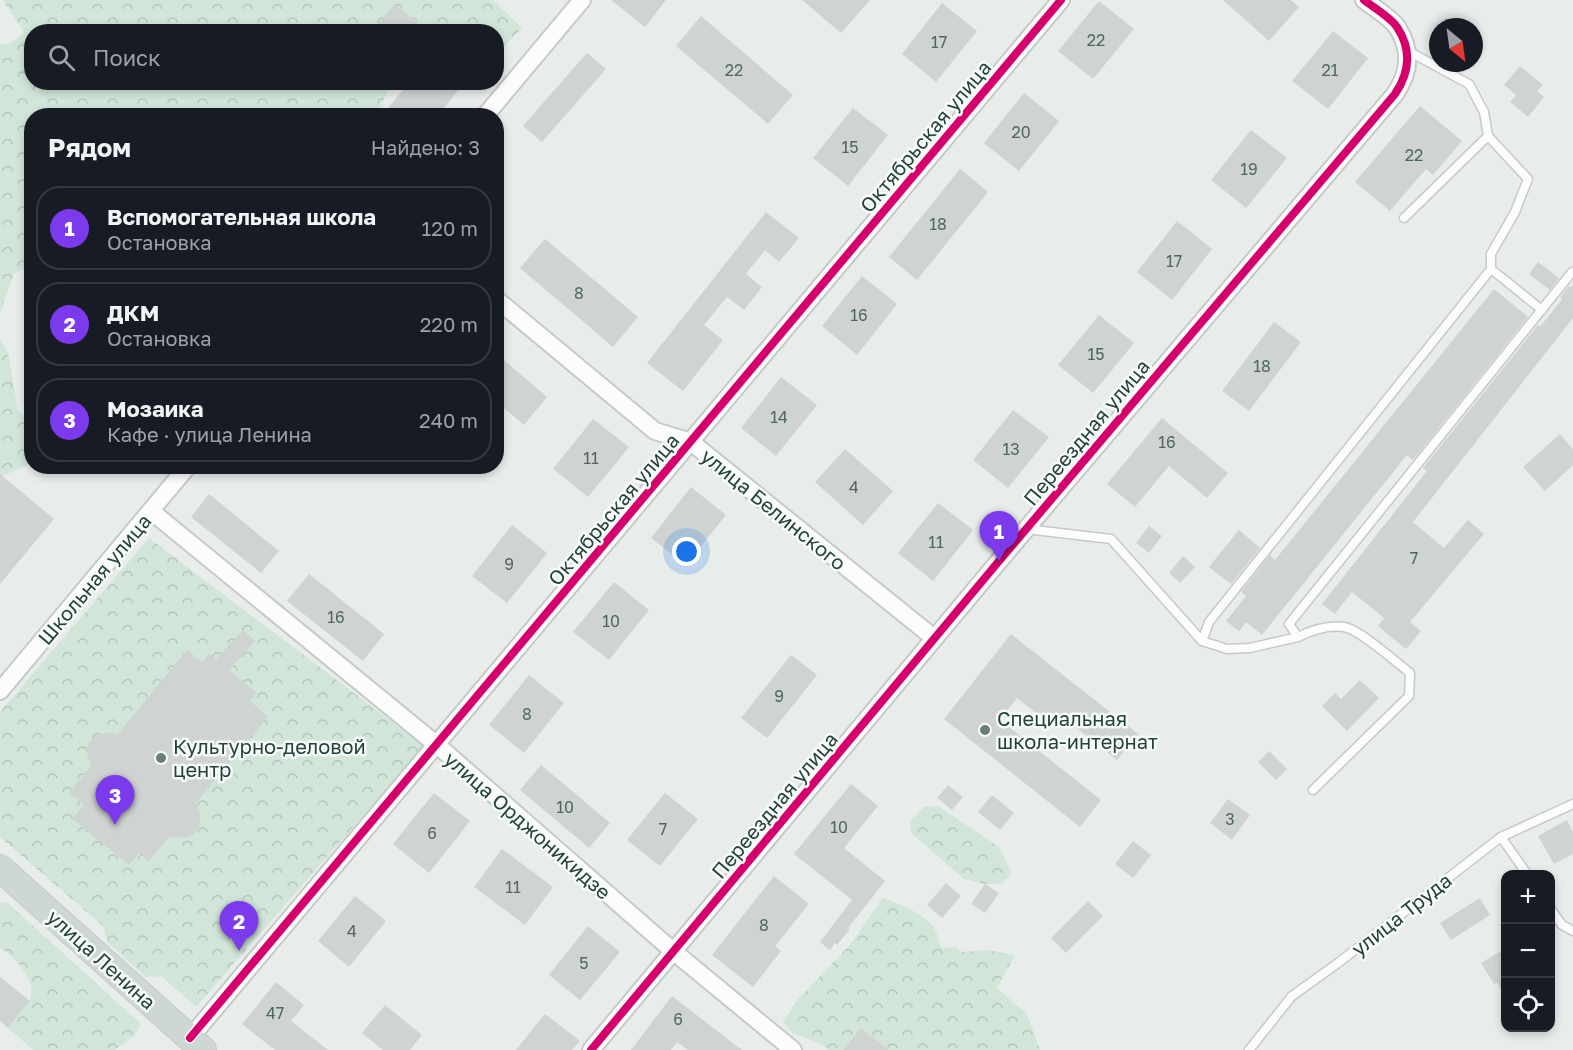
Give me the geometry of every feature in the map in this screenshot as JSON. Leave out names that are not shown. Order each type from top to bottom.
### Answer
[{"type":"main road","name":"улица Ленина","points":[[0,868],[197,1044]]},
{"type":"street","points":[[492,108],[582,0]]},
{"type":"street","name":"Октябрьская улица","points":[[197,1044],[437,745],[1061,0]]},
{"type":"street","points":[[1364,0],[1397,26],[1408,51]]},
{"type":"street","name":"Переездная улица","points":[[591,1050],[1025,529],[1395,94],[1407,72],[1408,51]]},
{"type":"street","name":"улица Белинского","points":[[504,306],[655,431],[691,442],[934,638]]},
{"type":"street","name":"Школьная улица","points":[[0,691],[181,474]]},
{"type":"street","name":"улица Орджоникидзе","points":[[150,511],[437,745],[674,951],[793,1050]]},
{"type":"lane","points":[[1202,641],[1209,622],[1491,269],[1491,254],[1515,212],[1528,179],[1488,136],[1484,112],[1469,84],[1408,51]]},
{"type":"lane","points":[[1404,218],[1488,136]]},
{"type":"lane","points":[[1491,269],[1542,310]]},
{"type":"lane","points":[[1298,637],[1289,624],[1572,273]]},
{"type":"lane","points":[[1025,529],[1111,539],[1202,641],[1227,649],[1250,648],[1298,637],[1315,629],[1346,627],[1367,639],[1410,673],[1409,696],[1313,790]]},
{"type":"lane","name":"улица Труда","points":[[1249,1050],[1292,996],[1501,837],[1573,804]]},
{"type":"lane","points":[[1501,837],[1524,870]]},
{"type":"lane","points":[[1555,914],[1562,925],[1573,931]]},
{"type":"green space","points":[[3,0],[493,0],[522,28],[504,46],[504,24],[420,24],[395,4],[379,24],[24,24],[24,32]]},
{"type":"green space","points":[[24,32],[24,90],[388,90],[380,108],[24,108],[24,268],[14,274],[0,313],[0,44],[10,44]]},
{"type":"green space","points":[[0,340],[8,353],[18,410],[24,417],[24,467],[0,477]]},
{"type":"green space","points":[[149,538],[424,746],[196,1007],[161,976],[146,977],[108,943],[103,926],[0,837],[0,712]]},
{"type":"green space","points":[[938,806],[999,847],[1012,873],[1001,884],[985,884],[964,879],[911,833],[910,821],[924,807]]},
{"type":"green space","points":[[883,898],[909,909],[928,921],[933,926],[942,948],[956,947],[962,952],[987,950],[1015,955],[997,988],[1027,1014],[1040,1050],[889,1050],[861,1028],[843,1050],[828,1050],[821,1044],[793,1033],[783,1022],[798,999],[849,946]]},
{"type":"green space","points":[[0,902],[8,903],[141,1024],[134,1036],[115,1050],[33,1050],[8,1028],[27,1005],[31,985],[24,971],[0,947]]},
{"type":"building","points":[[611,0],[666,0],[645,27]]},
{"type":"building","points":[[802,0],[870,0],[841,33]]},
{"type":"building","points":[[1223,0],[1291,0],[1299,7],[1269,41]]},
{"type":"building","points":[[1099,1],[1134,29],[1093,79],[1058,51]]},
{"type":"building","points":[[942,3],[977,31],[936,82],[902,54]]},
{"type":"building","points":[[395,4],[419,24],[378,24]]},
{"type":"building","points":[[701,16],[793,95],[768,124],[676,46]]},
{"type":"building","points":[[1333,31],[1368,58],[1328,109],[1292,81]]},
{"type":"building","points":[[587,53],[606,69],[542,142],[523,126]]},
{"type":"building","points":[[1520,66],[1543,85],[1537,91],[1544,97],[1528,117],[1510,102],[1516,95],[1504,85]]},
{"type":"building","points":[[403,90],[458,90],[444,108],[388,108]]},
{"type":"building","points":[[1024,93],[1059,121],[1019,171],[984,143]]},
{"type":"building","points":[[1420,106],[1462,141],[1433,175],[1426,169],[1390,211],[1355,182]]},
{"type":"building","points":[[853,108],[888,135],[848,186],[813,158]]},
{"type":"building","points":[[1251,130],[1287,158],[1246,208],[1211,180]]},
{"type":"building","points":[[960,169],[988,192],[917,280],[889,257]]},
{"type":"building","points":[[766,212],[799,238],[779,262],[765,250],[746,274],[762,287],[744,310],[727,297],[704,325],[723,340],[683,391],[647,363]]},
{"type":"building","points":[[1177,221],[1212,249],[1172,300],[1137,272]]},
{"type":"building","points":[[545,239],[638,317],[613,347],[520,268]]},
{"type":"building","points":[[1538,262],[1559,278],[1550,290],[1529,274]]},
{"type":"building","points":[[862,276],[897,304],[857,355],[822,326]]},
{"type":"building","points":[[1573,284],[1573,318],[1413,522],[1444,548],[1468,520],[1484,534],[1410,622],[1421,631],[1406,649],[1378,626],[1384,618],[1352,592],[1335,614],[1322,604],[1427,471],[1423,468],[1538,325],[1540,327],[1562,299],[1560,297]]},
{"type":"building","points":[[1494,289],[1528,317],[1413,460],[1407,455],[1262,635],[1246,622],[1239,631],[1226,621],[1246,596],[1241,592],[1270,555],[1275,560]]},
{"type":"building","points":[[1099,315],[1134,343],[1093,393],[1058,365]]},
{"type":"building","points":[[1274,322],[1301,342],[1249,411],[1222,391]]},
{"type":"building","points":[[504,360],[547,397],[524,425],[504,408]]},
{"type":"building","points":[[781,377],[817,405],[776,456],[741,428]]},
{"type":"building","points":[[1013,410],[1049,437],[1008,488],[973,460]]},
{"type":"building","points":[[1162,418],[1228,473],[1207,498],[1169,466],[1135,507],[1107,484]]},
{"type":"building","points":[[593,419],[629,447],[588,497],[553,469]]},
{"type":"building","points":[[1560,434],[1573,449],[1573,465],[1545,491],[1523,467]]},
{"type":"building","points":[[845,449],[893,491],[863,525],[815,482]]},
{"type":"building","points":[[0,474],[54,519],[0,584]]},
{"type":"building","points":[[691,487],[726,515],[686,565],[651,538]]},
{"type":"building","points":[[209,494],[279,551],[261,573],[191,517]]},
{"type":"building","points":[[938,503],[973,530],[933,581],[898,553]]},
{"type":"building","points":[[512,525],[547,553],[507,603],[472,576]]},
{"type":"building","points":[[1149,526],[1162,536],[1149,553],[1136,543]]},
{"type":"building","points":[[1239,530],[1260,548],[1231,584],[1209,567]]},
{"type":"building","points":[[1183,556],[1195,567],[1180,583],[1169,573]]},
{"type":"building","points":[[309,574],[384,634],[363,661],[287,601]]},
{"type":"building","points":[[614,582],[649,610],[609,660],[573,632]]},
{"type":"building","name":"Культурно-деловой центр","points":[[243,630],[255,641],[229,670],[257,693],[250,701],[268,717],[196,803],[201,815],[199,827],[193,835],[184,838],[169,837],[149,861],[139,853],[129,865],[72,819],[84,805],[69,793],[91,766],[87,754],[88,744],[95,736],[107,732],[117,735],[187,650],[202,662],[209,654],[216,659]]},
{"type":"building","name":"Специальная школа-интернат","points":[[1011,634],[1138,734],[1117,760],[1061,716],[1052,726],[1017,698],[1000,720],[1101,800],[1080,827],[944,719]]},
{"type":"building","points":[[791,655],[817,675],[767,738],[741,718]]},
{"type":"building","points":[[529,675],[564,703],[524,753],[489,725]]},
{"type":"building","points":[[1360,680],[1379,698],[1347,731],[1322,706],[1335,693],[1341,699]]},
{"type":"building","points":[[1269,751],[1287,769],[1276,780],[1258,762]]},
{"type":"building","points":[[541,765],[610,823],[589,848],[520,790]]},
{"type":"building","points":[[851,784],[878,806],[844,848],[885,881],[848,928],[850,929],[830,950],[820,942],[852,900],[794,854]]},
{"type":"building","points":[[948,785],[963,797],[952,810],[937,798]]},
{"type":"building","points":[[434,793],[470,821],[429,873],[393,844]]},
{"type":"building","points":[[665,793],[698,819],[660,866],[627,840]]},
{"type":"building","points":[[992,795],[1014,813],[1000,830],[978,812]]},
{"type":"building","points":[[1228,799],[1250,815],[1232,840],[1210,823]]},
{"type":"building","points":[[1567,820],[1573,832],[1573,854],[1554,864],[1538,836]]},
{"type":"building","points":[[1133,841],[1151,855],[1133,878],[1115,864]]},
{"type":"building","points":[[502,849],[553,887],[525,925],[474,887]]},
{"type":"building","points":[[774,876],[809,904],[775,946],[781,951],[753,987],[712,955]]},
{"type":"building","points":[[946,883],[961,896],[942,918],[927,905]]},
{"type":"building","points":[[985,884],[999,893],[985,913],[971,904]]},
{"type":"building","points":[[355,896],[386,921],[349,967],[318,941]]},
{"type":"building","points":[[1480,898],[1490,915],[1451,940],[1440,923]]},
{"type":"building","points":[[1088,901],[1103,916],[1066,953],[1051,938]]},
{"type":"building","points":[[588,926],[620,952],[580,1000],[549,975]]},
{"type":"building","points":[[1501,951],[1501,989],[1497,983],[1494,984],[1481,963]]},
{"type":"building","points":[[0,977],[30,1001],[8,1028],[0,1021]]},
{"type":"building","points":[[276,982],[304,1005],[291,1021],[328,1050],[275,1050],[242,1024]]},
{"type":"building","points":[[672,996],[742,1050],[688,1050],[677,1042],[671,1050],[631,1050]]},
{"type":"building","points":[[385,1005],[422,1035],[410,1050],[383,1050],[362,1033]]},
{"type":"building","points":[[545,1014],[580,1041],[572,1050],[516,1050]]},
{"type":"building","points":[[861,1028],[889,1050],[843,1050]]},
{"type":"cycle path","points":[[190,1038],[1061,0]]},
{"type":"cycle path","points":[[591,1050],[999,561],[1395,94],[1406,69],[1405,44],[1394,23],[1364,0]]},
{"type":"place","name":"Вспомогательная школа","points":[[999,561]]},
{"type":"place","name":"Специальная школа-интернат","points":[[985,730]]},
{"type":"place","name":"Культурно-деловой центр","points":[[161,758]]},
{"type":"place","name":"Мозаика","points":[[115,825]]},
{"type":"place","name":"ДКМ","points":[[239,951]]}]
